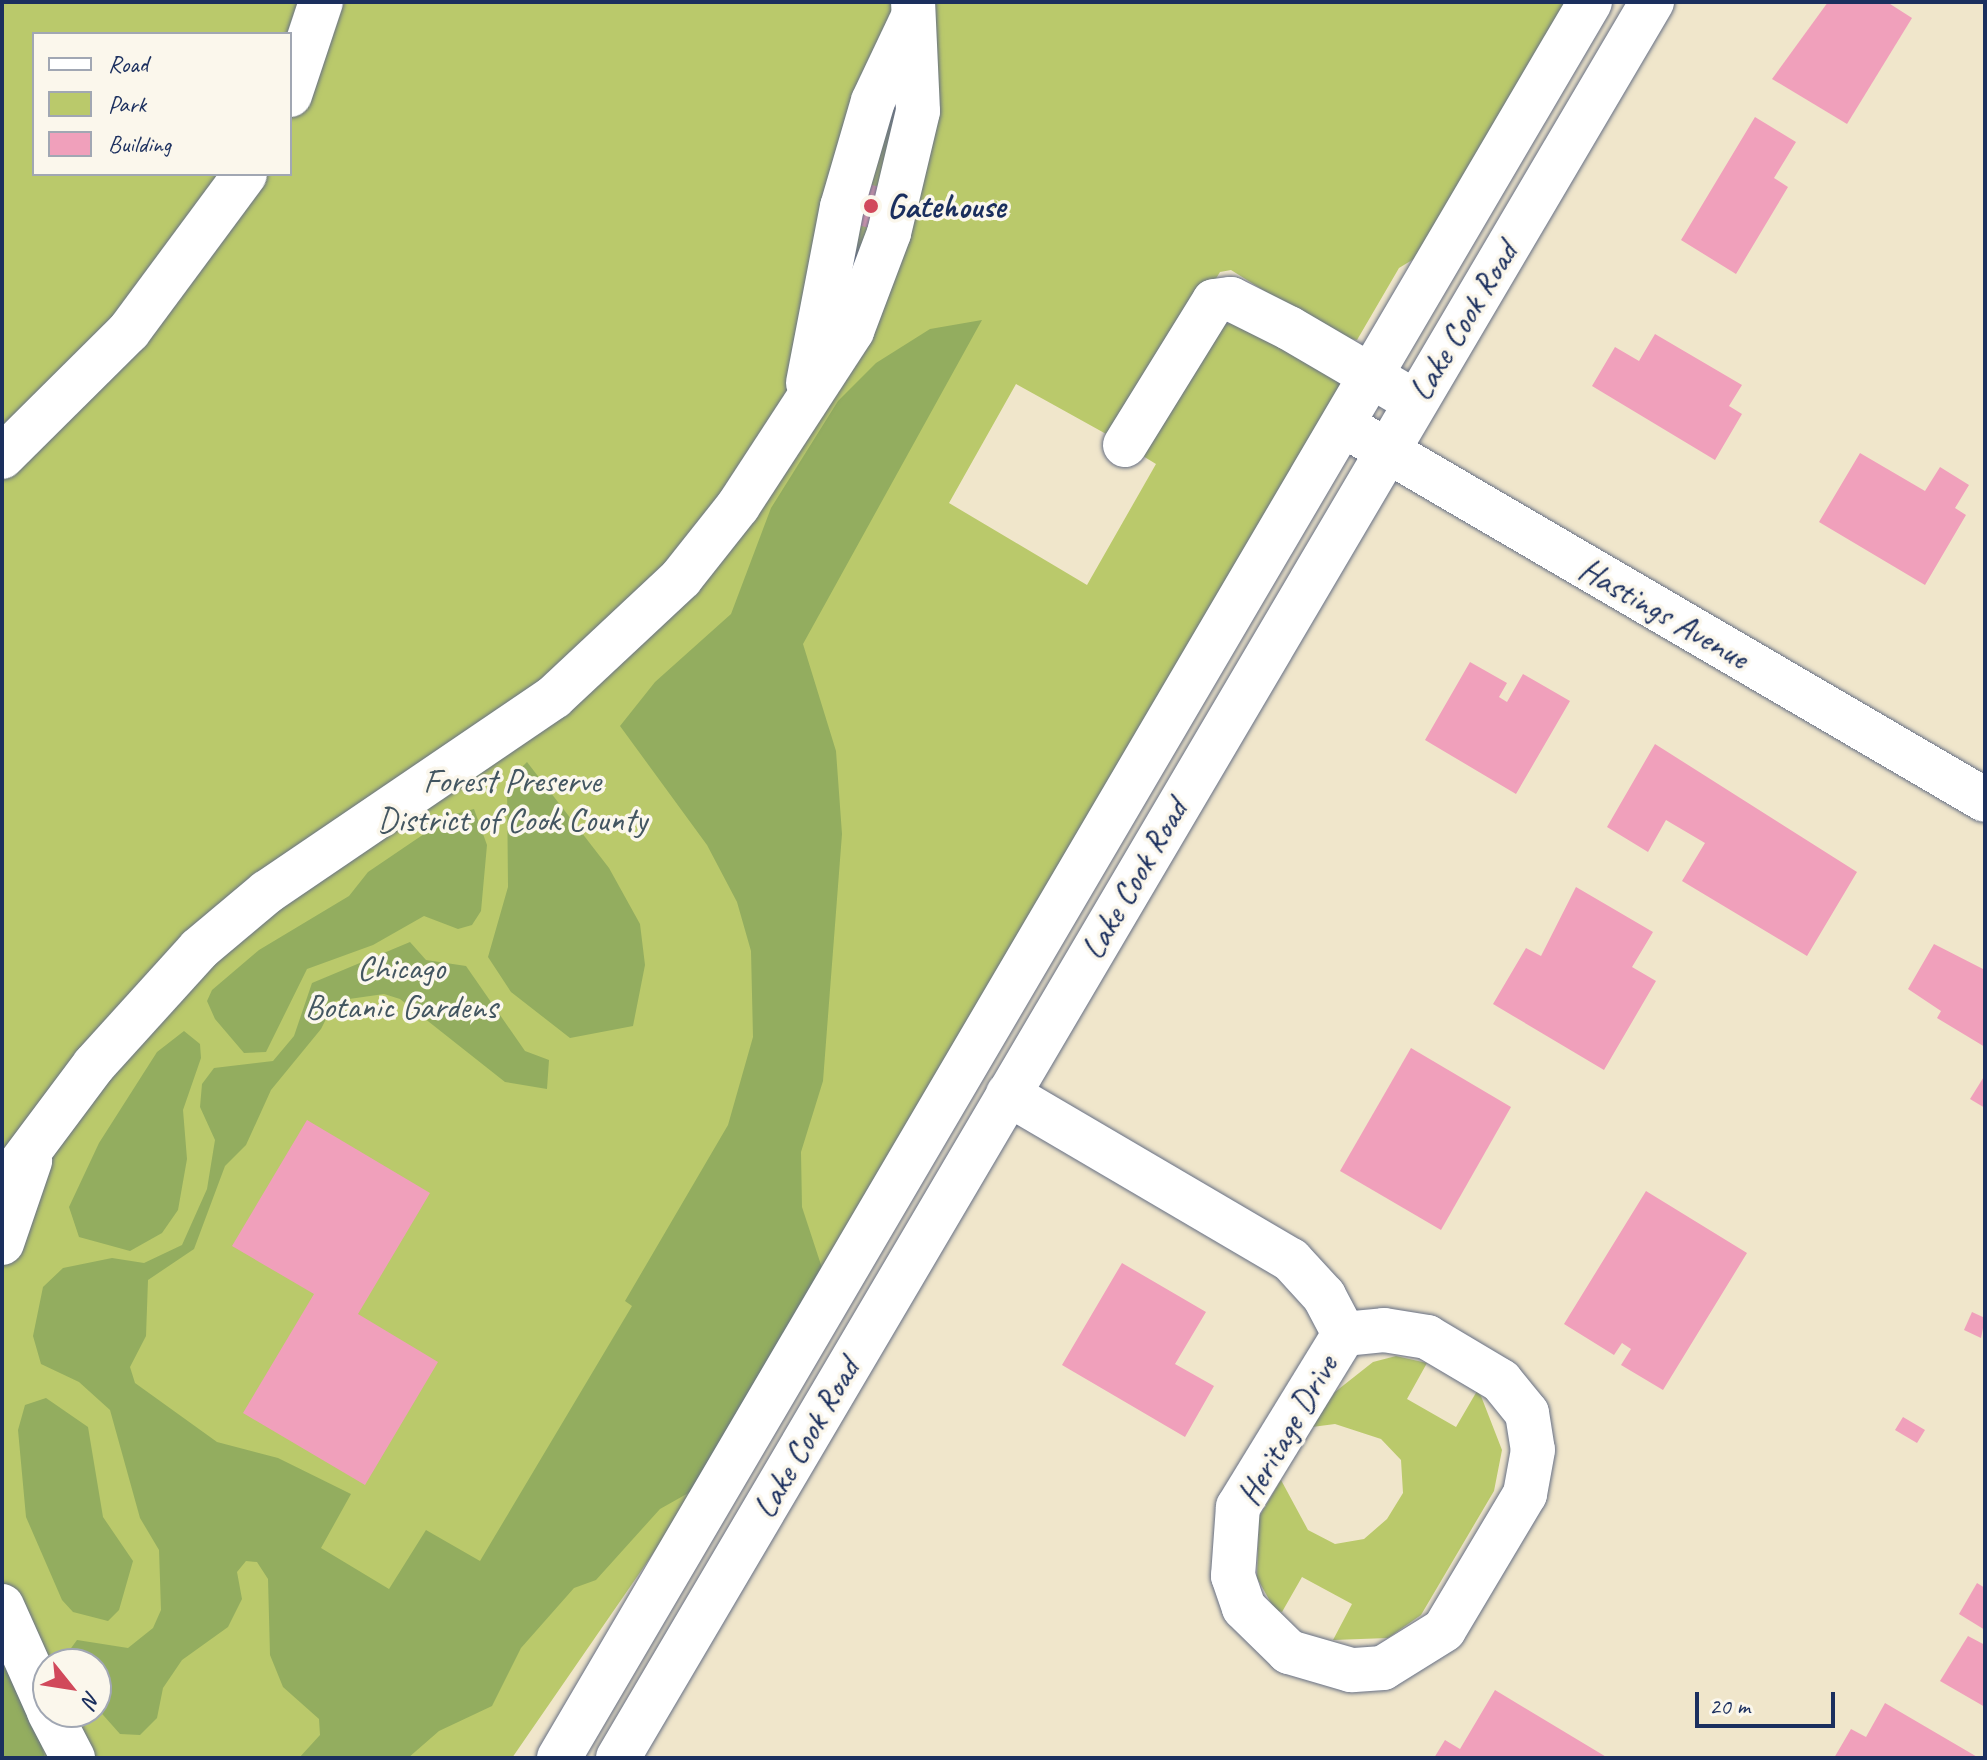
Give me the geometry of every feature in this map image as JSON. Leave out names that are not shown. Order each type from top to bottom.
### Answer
[{"type":"main road","points":[[292,89],[321,2]]},
{"type":"main road","name":"Lake Cook Road","points":[[559,1758],[1590,2]]},
{"type":"main road","name":"Lake Cook Road","points":[[618,1758],[1414,401],[1652,2]]},
{"type":"main road","points":[[2,1188],[94,1065],[199,949],[267,892],[554,697],[629,630],[738,506],[806,394],[852,331],[889,233],[918,111],[913,10]]},
{"type":"main road","points":[[2,457],[129,331],[244,176]]},
{"type":"main road","points":[[1125,445],[1214,301],[1231,299],[1373,373],[1414,401]]},
{"type":"main road","name":"Hastings Avenue","points":[[1343,425],[1985,800]]},
{"type":"main road","name":"Heritage Drive","points":[[1008,1094],[1291,1260],[1324,1296],[1344,1334]]},
{"type":"main road","points":[[2,1243],[34,1148]]},
{"type":"main road","name":"Heritage Drive","points":[[1384,1330],[1427,1337],[1468,1356],[1501,1381],[1527,1413],[1533,1450],[1525,1494],[1505,1535],[1444,1630],[1383,1668],[1351,1670],[1289,1652],[1244,1608],[1233,1576],[1238,1507],[1344,1334],[1384,1330]]},
{"type":"main road","points":[[2,1606],[32,1673]]},
{"type":"main road","points":[[58,1728],[73,1758]]},
{"type":"green space","name":"Forest Preserve District of Cook County","points":[[2,2],[1575,2],[1427,251],[1399,268],[1357,340],[1338,337],[1231,270],[1220,272],[1117,440],[1016,384],[949,503],[1087,585],[1156,464],[1138,453],[1222,324],[1255,321],[1320,356],[1345,389],[699,1487],[512,1758],[2,1758]]},
{"type":"green space","name":"Chicago Botanic Gardens","points":[[982,320],[803,644],[836,751],[842,834],[823,1081],[801,1152],[802,1207],[824,1274],[699,1487],[660,1509],[596,1580],[574,1588],[521,1648],[492,1706],[439,1731],[408,1758],[299,1758],[320,1735],[319,1719],[283,1687],[270,1655],[268,1579],[257,1562],[246,1561],[237,1572],[242,1599],[228,1627],[182,1660],[163,1688],[157,1718],[140,1735],[120,1734],[112,1725],[112,1648],[71,1648],[77,1640],[128,1648],[153,1628],[161,1610],[159,1550],[140,1518],[110,1410],[79,1382],[41,1364],[33,1336],[43,1287],[63,1268],[112,1258],[144,1263],[182,1245],[207,1189],[215,1140],[200,1107],[202,1084],[214,1068],[273,1061],[294,1036],[312,983],[410,942],[426,960],[466,966],[525,1051],[549,1060],[547,1089],[505,1082],[400,999],[384,994],[335,1001],[321,1029],[271,1090],[246,1145],[225,1166],[194,1249],[148,1280],[146,1336],[130,1367],[135,1383],[217,1442],[278,1458],[351,1494],[321,1548],[389,1589],[426,1530],[480,1561],[632,1306],[625,1301],[728,1125],[753,1037],[751,951],[737,902],[707,845],[620,726],[655,682],[731,614],[771,508],[838,401],[876,363],[930,329]]},
{"type":"green space","points":[[527,762],[609,868],[640,924],[645,965],[633,1026],[570,1038],[511,992],[488,957],[508,887],[507,782]]},
{"type":"green space","points":[[474,809],[487,845],[481,911],[472,925],[458,929],[424,916],[373,945],[307,969],[266,1052],[244,1053],[215,1019],[207,1001],[212,990],[259,950],[349,896],[368,872],[452,815]]},
{"type":"green space","points":[[184,1031],[200,1044],[201,1058],[183,1110],[187,1159],[178,1210],[162,1233],[130,1251],[79,1237],[69,1207],[99,1143],[157,1052]]},
{"type":"green space","points":[[1396,1356],[1427,1363],[1407,1399],[1456,1427],[1477,1391],[1481,1396],[1502,1450],[1494,1491],[1421,1615],[1388,1638],[1333,1640],[1352,1604],[1302,1577],[1282,1612],[1275,1610],[1257,1578],[1259,1517],[1281,1480],[1308,1530],[1335,1544],[1364,1539],[1387,1519],[1403,1493],[1401,1460],[1381,1439],[1335,1424],[1312,1427],[1335,1392],[1373,1362]]},
{"type":"green space","points":[[46,1398],[88,1427],[103,1517],[133,1561],[119,1610],[108,1621],[73,1612],[62,1600],[26,1517],[18,1430],[25,1405]]},
{"type":"green space","points":[[2,1660],[40,1740],[45,1758],[2,1758]]},
{"type":"building","points":[[1828,2],[1887,2],[1912,18],[1847,124],[1772,79]]},
{"type":"building","points":[[1755,117],[1796,142],[1774,178],[1788,187],[1736,274],[1681,240]]},
{"type":"building","name":"Gatehouse","points":[[868,184],[884,188],[873,229],[858,225]]},
{"type":"building","points":[[1655,334],[1742,385],[1729,406],[1742,414],[1715,460],[1592,386],[1615,347],[1639,361]]},
{"type":"building","points":[[1860,453],[1925,491],[1940,467],[1969,485],[1955,508],[1966,515],[1925,585],[1819,522]]},
{"type":"building","points":[[1470,662],[1507,683],[1499,697],[1507,702],[1523,674],[1570,701],[1516,794],[1425,740]]},
{"type":"building","points":[[1655,744],[1857,872],[1807,956],[1682,881],[1705,843],[1666,820],[1648,852],[1607,827]]},
{"type":"building","points":[[1576,887],[1653,932],[1632,967],[1656,981],[1604,1070],[1493,1004],[1526,948],[1541,956]]},
{"type":"building","points":[[1934,944],[1985,970],[1985,1047],[1937,1018],[1941,1011],[1908,989]]},
{"type":"building","points":[[1411,1048],[1511,1107],[1441,1230],[1340,1171]]},
{"type":"building","points":[[1985,1075],[1985,1108],[1970,1099]]},
{"type":"building","points":[[307,1120],[430,1193],[358,1314],[438,1362],[365,1485],[243,1413],[314,1294],[232,1246]]},
{"type":"building","points":[[1646,1191],[1747,1253],[1663,1390],[1621,1365],[1631,1349],[1622,1343],[1614,1355],[1564,1324]]},
{"type":"building","points":[[1122,1263],[1206,1312],[1175,1364],[1214,1386],[1185,1437],[1062,1365]]},
{"type":"building","points":[[1972,1312],[1985,1318],[1981,1338],[1964,1330]]},
{"type":"building","points":[[1903,1417],[1925,1430],[1917,1443],[1895,1430]]},
{"type":"building","points":[[1977,1583],[1985,1588],[1985,1630],[1959,1614]]},
{"type":"building","points":[[1968,1636],[1985,1645],[1985,1707],[1940,1681]]},
{"type":"building","points":[[1495,1690],[1608,1758],[1434,1758],[1445,1740],[1460,1749]]},
{"type":"building","points":[[1885,1703],[1979,1758],[1834,1758],[1851,1729],[1866,1737]]},
{"type":"place","name":"Gatehouse","points":[[871,206]]}]
